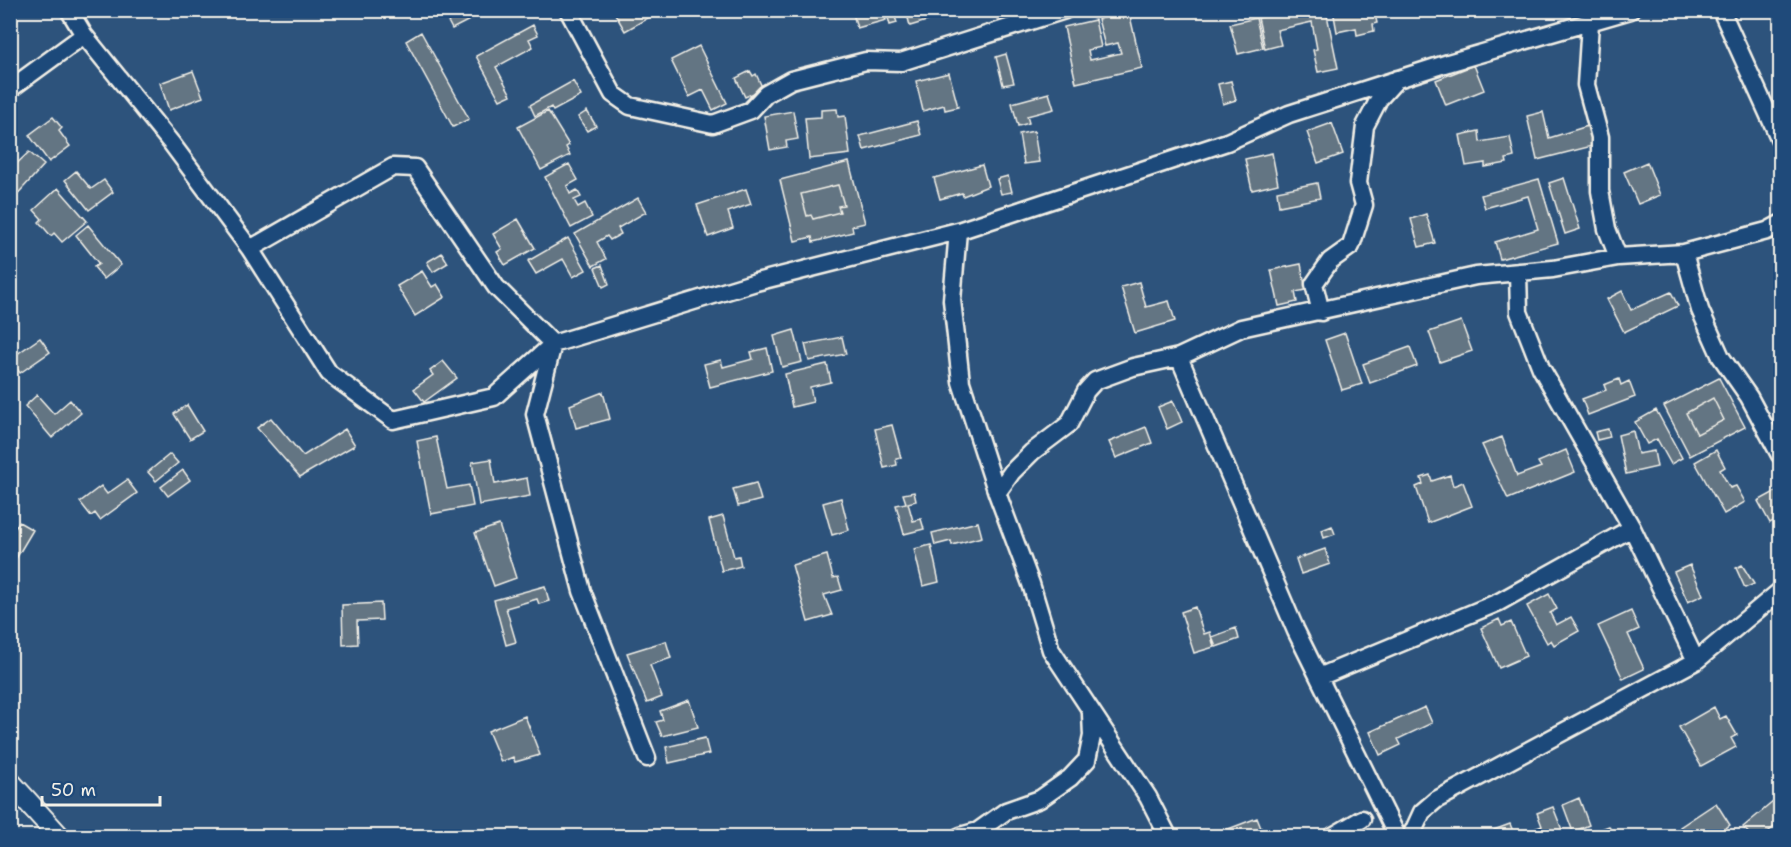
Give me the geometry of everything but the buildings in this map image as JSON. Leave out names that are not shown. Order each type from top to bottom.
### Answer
[{"type":"street","points":[[69,10],[84,35],[172,144],[250,249],[329,373],[393,420],[494,397],[553,345],[756,282],[958,231],[1227,142],[1289,114],[1630,10]]},
{"type":"street","points":[[568,10],[612,94],[630,106],[713,124],[751,110],[766,94],[790,80],[866,61],[901,62],[1065,10]]},
{"type":"street","points":[[1721,10],[1780,140]]},
{"type":"street","points":[[1590,22],[1586,85],[1600,137],[1600,191],[1607,229],[1618,257]]},
{"type":"street","points":[[10,89],[84,35]]},
{"type":"street","points":[[1321,312],[1314,284],[1330,261],[1351,246],[1364,205],[1358,183],[1365,126],[1379,99],[1398,79]]},
{"type":"street","points":[[250,249],[393,167],[415,168],[496,286],[553,345]]},
{"type":"street","points":[[997,493],[1012,472],[1032,452],[1069,424],[1086,391],[1095,381],[1133,367],[1179,357],[1241,328],[1476,276],[1618,257],[1684,253],[1767,231],[1780,224]]},
{"type":"street","points":[[958,231],[952,300],[961,382],[997,493],[1031,584],[1051,650],[1091,714],[1148,797],[1168,837]]},
{"type":"street","points":[[1684,253],[1700,310],[1721,357],[1749,397],[1780,455]]},
{"type":"street","points":[[1518,272],[1519,312],[1541,368],[1632,528],[1696,661]]},
{"type":"street","points":[[553,345],[535,414],[582,591],[646,758]]},
{"type":"street","points":[[1179,357],[1296,632],[1396,837]]},
{"type":"street","points":[[1319,676],[1499,602],[1632,528]]},
{"type":"street","points":[[1411,837],[1422,812],[1436,801],[1696,661],[1780,591]]},
{"type":"street","points":[[960,837],[978,831],[1006,811],[1040,799],[1070,778],[1087,760],[1092,736],[1091,714]]},
{"type":"street","points":[[10,782],[59,837]]},
{"type":"street","points":[[1333,837],[1362,819]]}]
